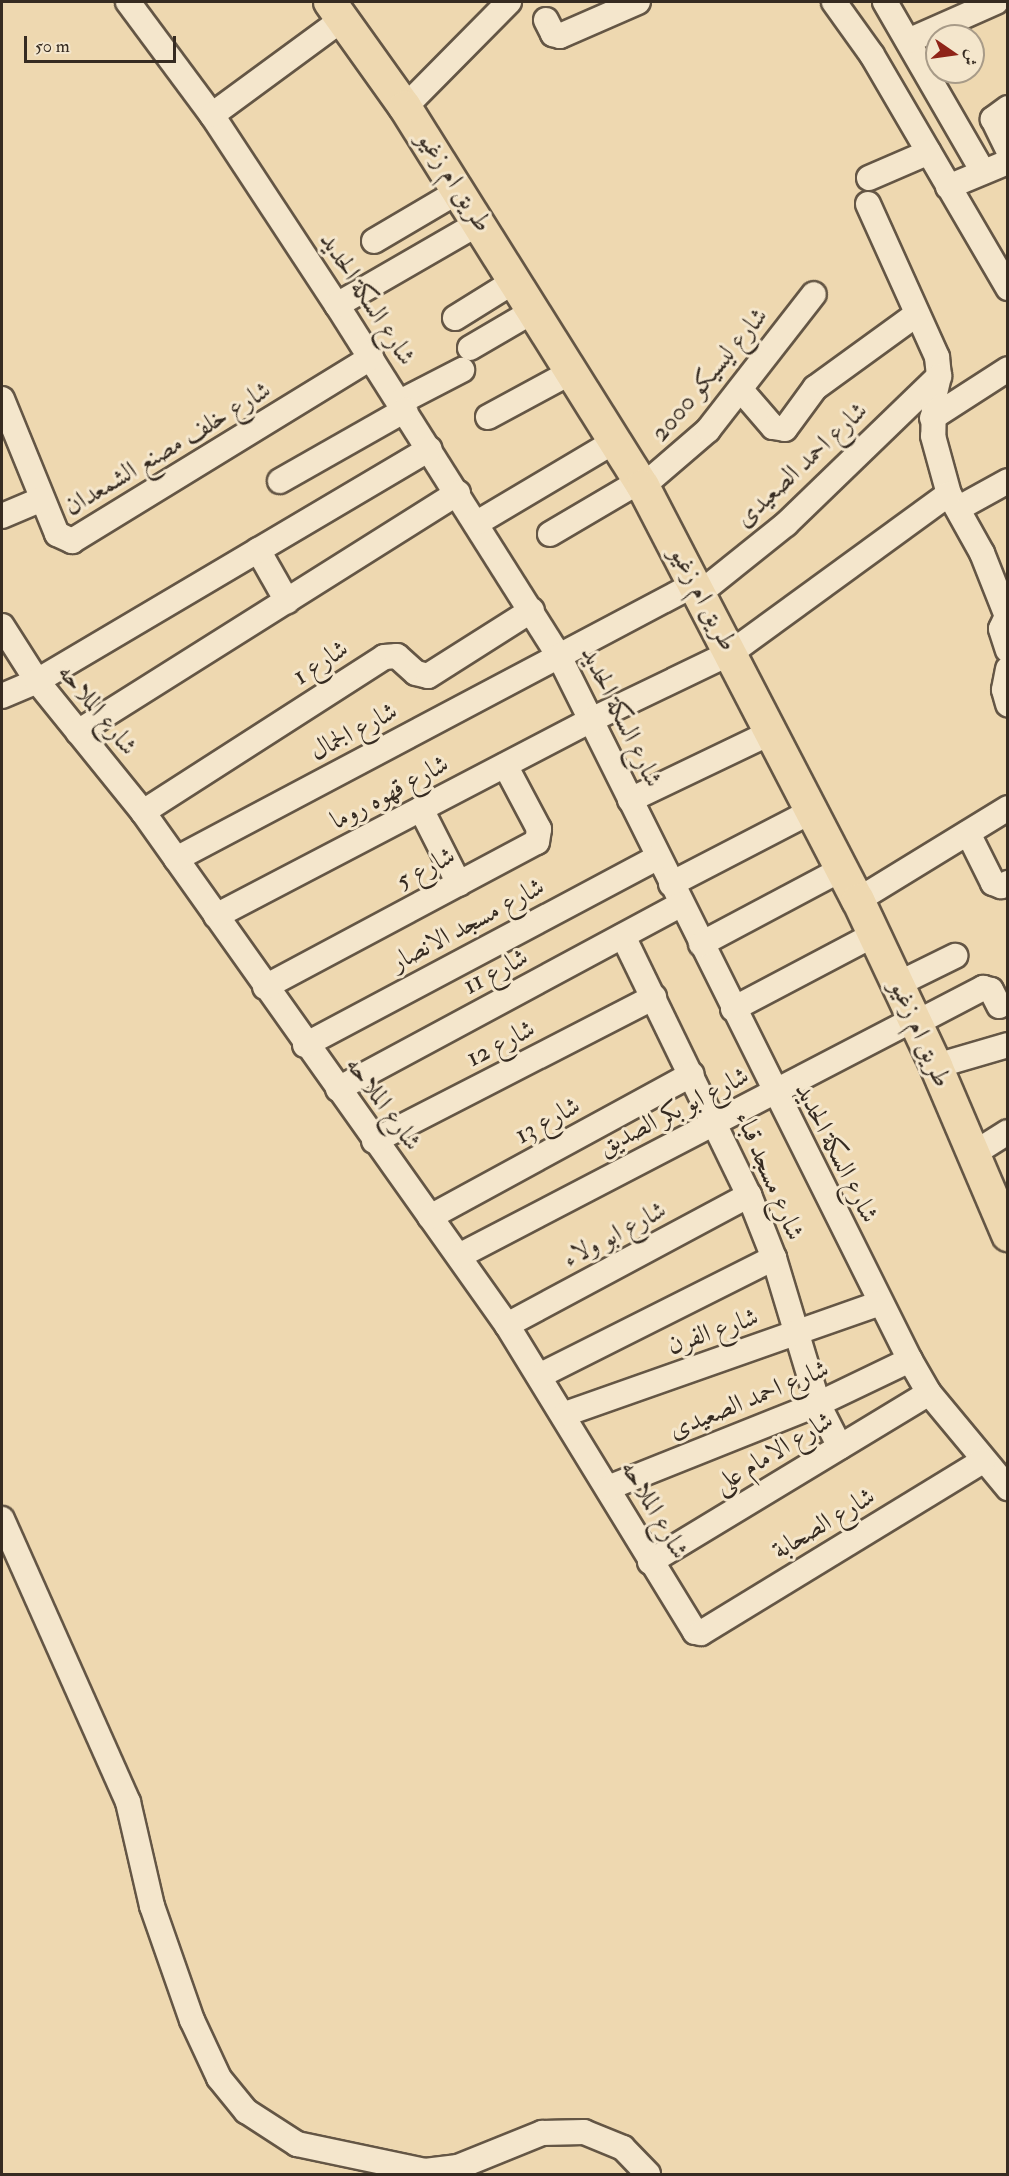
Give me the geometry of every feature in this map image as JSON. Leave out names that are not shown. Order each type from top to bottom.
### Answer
[{"type":"main road","name":"طريق ام زغيو","points":[[337,10],[405,107],[642,483],[732,652],[875,934],[936,1066],[973,1154],[998,1186],[1008,1235]]},
{"type":"street","name":"شارع السكة الحديد","points":[[128,2],[212,115],[337,305],[532,610],[559,656],[774,1092],[910,1360],[929,1394],[1008,1488]]},
{"type":"street","points":[[405,107],[509,2]]},
{"type":"street","points":[[546,20],[553,34],[560,36],[638,2]]},
{"type":"street","points":[[834,2],[1005,277]]},
{"type":"street","points":[[885,2],[982,172]]},
{"type":"street","points":[[908,41],[983,5]]},
{"type":"street","points":[[212,115],[337,10]]},
{"type":"street","points":[[1008,108],[993,119],[1008,150]]},
{"type":"street","points":[[869,178],[929,152]]},
{"type":"street","points":[[948,187],[1008,162]]},
{"type":"street","points":[[374,241],[459,191]]},
{"type":"street","points":[[868,204],[937,357],[939,376],[932,418],[933,436],[954,501],[1007,616],[1001,629],[1008,650]]},
{"type":"street","points":[[337,305],[479,223]]},
{"type":"street","points":[[455,318],[516,280]]},
{"type":"street","name":"شارع ليسيكو 2000","points":[[550,534],[642,483],[688,450],[741,390],[814,294]]},
{"type":"street","points":[[280,481],[402,406],[535,310]]},
{"type":"street","points":[[741,390],[773,427],[785,429],[815,388],[917,314]]},
{"type":"street","name":"شارع خلف مصنع الشمعدان","points":[[4,415],[57,534],[72,541],[371,358]]},
{"type":"street","points":[[932,418],[1008,369]]},
{"type":"street","points":[[488,417],[573,371]]},
{"type":"street","name":"شارع احمد الصعيدى","points":[[559,656],[698,588],[786,524],[939,376]]},
{"type":"street","points":[[477,523],[617,440]]},
{"type":"street","points":[[2,696],[37,681],[430,449]]},
{"type":"street","name":"شارع قهوه روما","points":[[216,916],[591,720],[732,652],[954,501],[1008,481]]},
{"type":"street","points":[[78,732],[458,493]]},
{"type":"street","points":[[2,516],[42,499]]},
{"type":"street","points":[[258,550],[287,601]]},
{"type":"street","name":"شارع 1","points":[[143,812],[384,657],[397,656],[416,673],[428,676],[532,610]]},
{"type":"street","name":"شارع الملاحه","points":[[2,626],[37,681],[143,812],[305,1044],[507,1325],[565,1414],[650,1562],[695,1632]]},
{"type":"street","name":"شارع الجمال","points":[[176,859],[559,656]]},
{"type":"street","points":[[1008,669],[1004,690],[1008,705]]},
{"type":"street","points":[[630,800],[772,732]]},
{"type":"street","name":"شارع 5","points":[[265,987],[532,845],[540,836],[505,765]]},
{"type":"street","points":[[858,900],[1008,808]]},
{"type":"street","points":[[421,809],[459,884]]},
{"type":"street","name":"شارع 11","points":[[338,1089],[622,936],[676,894],[812,811]]},
{"type":"street","points":[[968,833],[993,883],[1001,886],[1008,883]]},
{"type":"street","name":"شارع مسجد الانصار","points":[[305,1044],[658,857]]},
{"type":"street","points":[[701,944],[842,869]]},
{"type":"street","points":[[733,1009],[875,934]]},
{"type":"street","name":"شارع مسجد قباء","points":[[622,936],[717,1122],[749,1195],[774,1258],[818,1404],[840,1447]]},
{"type":"street","points":[[898,984],[955,956]]},
{"type":"street","name":"شارع ابو بكر الصديق","points":[[459,1256],[774,1092],[983,988],[991,990],[999,1006]]},
{"type":"street","name":"شارع 12","points":[[374,1141],[654,997]]},
{"type":"street","points":[[936,1066],[1008,1045]]},
{"type":"street","name":"شارع 13","points":[[430,1217],[692,1074]]},
{"type":"street","points":[[973,1154],[1008,1132]]},
{"type":"street","name":"شارع ابو ولاء","points":[[507,1325],[749,1195]]},
{"type":"street","points":[[541,1375],[774,1258]]},
{"type":"street","name":"شارع الفرن","points":[[565,1414],[880,1303]]},
{"type":"street","name":"شارع احمد الصعيدى","points":[[608,1488],[818,1404],[910,1360]]},
{"type":"street","name":"شارع الامام على","points":[[650,1562],[929,1394]]},
{"type":"street","name":"شارع الصحابة","points":[[695,1632],[701,1633],[983,1461]]},
{"type":"street","points":[[2,1519],[128,1802],[152,1906],[192,2020],[219,2078],[246,2111],[279,2135],[315,2150],[425,2171],[458,2167],[542,2133],[584,2132],[623,2148],[648,2175]]}]
